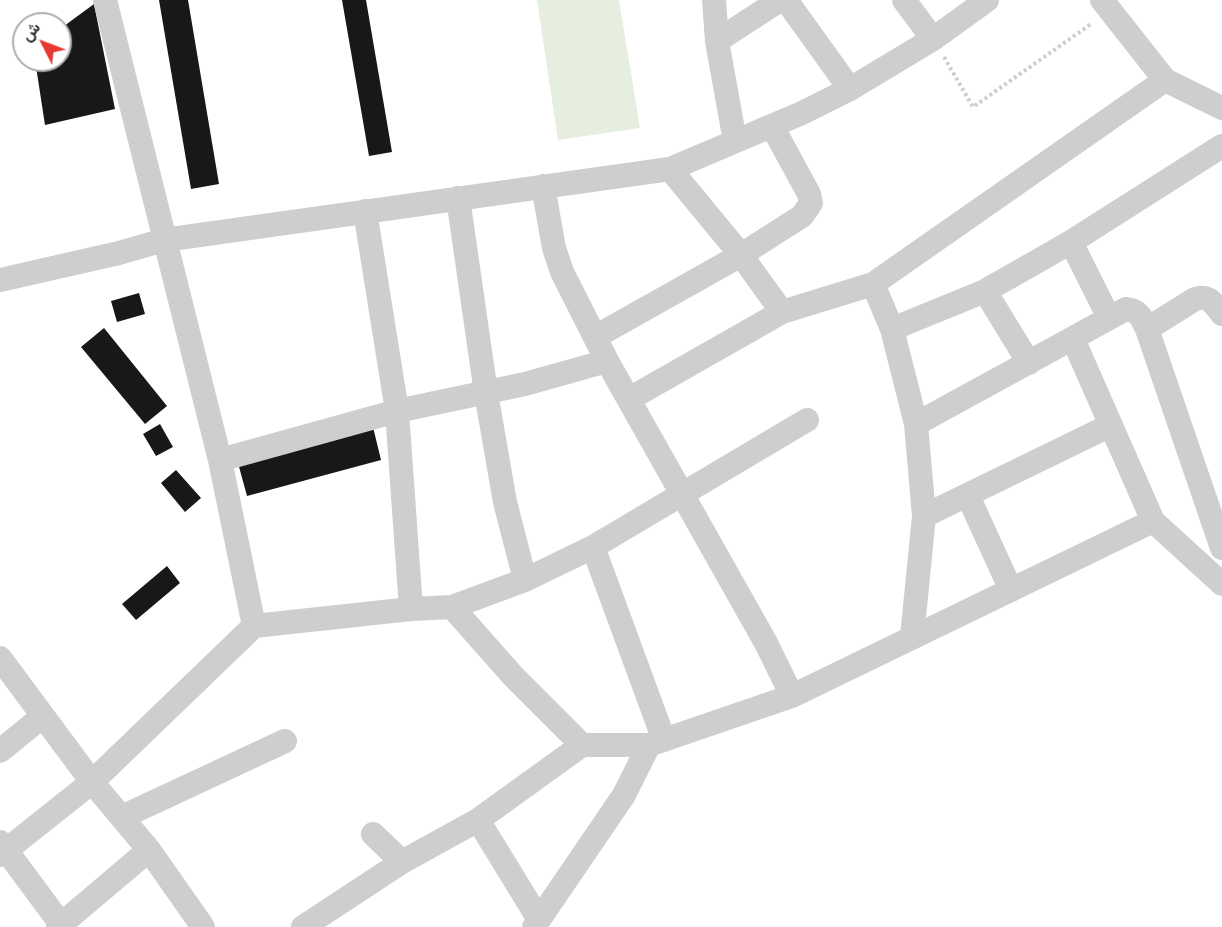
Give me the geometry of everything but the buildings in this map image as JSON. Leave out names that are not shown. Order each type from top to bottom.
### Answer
[{"type":"street","points":[[105,0],[220,460],[254,626]]},
{"type":"street","points":[[714,0],[717,41],[735,141]]},
{"type":"street","points":[[717,41],[780,0]]},
{"type":"street","points":[[786,0],[850,89]]},
{"type":"street","points":[[904,0],[933,39]]},
{"type":"street","points":[[0,280],[119,253],[164,240],[670,169],[802,113],[850,89],[933,39],[987,0]]},
{"type":"street","points":[[1106,5],[1165,80],[1222,108]]},
{"type":"street","points":[[629,399],[782,312],[873,284],[1165,80]]},
{"type":"street","points":[[595,337],[741,255],[802,216],[811,202],[809,194],[772,126]]},
{"type":"street","points":[[892,329],[985,291],[1071,242],[1222,146]]},
{"type":"street","points":[[670,169],[741,255],[782,312]]},
{"type":"street","points":[[543,186],[554,248],[562,272],[608,361],[766,644],[792,696]]},
{"type":"street","points":[[458,198],[486,393],[506,502],[525,580]]},
{"type":"street","points":[[365,211],[397,411],[411,609]]},
{"type":"street","points":[[1071,242],[1109,318]]},
{"type":"street","points":[[873,284],[892,329],[916,424],[924,516],[912,637]]},
{"type":"street","points":[[985,291],[1029,363]]},
{"type":"street","points":[[1147,329],[1202,296],[1211,301],[1222,314]]},
{"type":"street","points":[[916,424],[1109,318],[1126,309],[1132,309],[1140,316],[1147,329],[1222,548]]},
{"type":"street","points":[[1073,339],[1153,521],[1222,584]]},
{"type":"street","points":[[220,460],[397,411],[525,384],[608,361]]},
{"type":"street","points":[[149,850],[61,926],[2,849],[92,782],[254,626],[411,609],[452,607],[525,580],[593,548],[807,420]]},
{"type":"street","points":[[924,516],[1111,425]]},
{"type":"street","points":[[968,496],[1011,591]]},
{"type":"street","points":[[303,927],[402,862],[478,820],[582,745],[656,743],[792,696],[1153,521]]},
{"type":"street","points":[[478,820],[536,922],[624,795],[656,743],[593,548]]},
{"type":"street","points":[[452,607],[513,676],[582,745]]},
{"type":"street","points":[[0,658],[92,782],[149,850],[203,927]]},
{"type":"street","points":[[0,752],[43,716]]},
{"type":"street","points":[[122,817],[285,741]]},
{"type":"street","points":[[373,834],[402,862]]},
{"type":"path","points":[[933,39],[973,107],[1106,5]]},
{"type":"green space","points":[[537,0],[619,0],[640,128],[558,140]]}]
